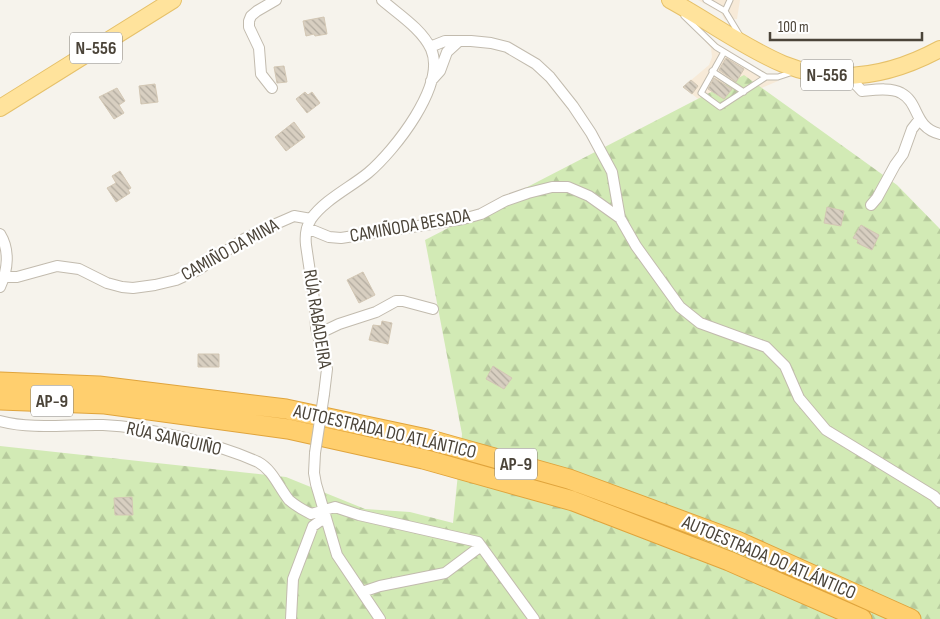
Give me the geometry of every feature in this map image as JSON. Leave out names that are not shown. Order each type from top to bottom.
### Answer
[{"type":"highway","name":"AP-9","points":[[0,382],[102,395]]},
{"type":"highway","name":"AP-9","points":[[0,400],[102,395]]},
{"type":"highway","name":"AUTOESTRADA DO ATLÁNTICO","points":[[102,395],[288,429],[423,459],[573,502],[729,561],[862,619]]},
{"type":"highway","name":"AUTOESTRADA DO ATLÁNTICO","points":[[102,395],[286,409],[427,439],[570,479],[737,541],[911,619]]},
{"type":"main road","name":"N-556","points":[[0,108],[173,0]]},
{"type":"main road","name":"N-556","points":[[670,0],[770,58],[799,70],[816,74],[848,76],[900,68],[940,49]]},
{"type":"street","points":[[272,88],[261,74],[259,48],[249,28],[248,21],[257,11],[276,0]]},
{"type":"street","points":[[309,224],[333,199],[366,174],[384,156],[416,116],[430,81],[434,68],[430,47],[391,5],[382,0]]},
{"type":"street","points":[[430,47],[445,41],[491,43],[507,47],[536,64],[550,77],[591,133],[612,172],[620,218],[636,246],[680,307],[700,324],[766,347],[785,366],[799,398],[826,430],[934,496],[940,502]]},
{"type":"street","points":[[430,81],[440,71],[447,52],[459,41]]},
{"type":"street","points":[[848,76],[862,90],[900,92],[910,101],[919,120],[934,132],[940,134]]},
{"type":"street","points":[[871,204],[877,198],[903,154],[912,129],[919,120]]},
{"type":"street","name":"CAMIÑODA BESADA","points":[[309,224],[329,237],[341,238],[481,214],[513,198],[552,188],[568,188],[589,196],[620,218]]},
{"type":"street","name":"CAMIÑO DA MINA","points":[[5,277],[17,277],[57,266],[79,269],[107,283],[122,287],[133,288],[156,285],[176,280],[198,270],[244,239],[294,216],[309,224]]},
{"type":"street","name":"RÚA RABADEIRA","points":[[309,224],[306,245],[318,334],[327,369],[315,453],[315,478],[337,555],[380,619]]},
{"type":"street","points":[[0,234],[3,239],[7,263],[5,277],[0,287]]},
{"type":"street","points":[[318,334],[339,324],[376,312],[396,301],[433,309]]},
{"type":"street","name":"RÚA SANGUIÑO","points":[[0,421],[10,424],[42,426],[124,426],[173,436],[222,449],[260,463],[269,471],[289,499],[299,508],[311,514],[325,514],[335,507],[359,515],[478,542],[481,546]]},
{"type":"street","points":[[291,619],[293,579],[313,526],[325,514]]},
{"type":"street","points":[[362,592],[380,586],[445,573],[481,546],[534,619]]},
{"type":"lane","points":[[670,0],[716,47],[766,77],[778,77],[799,70]]},
{"type":"lane","points":[[706,0],[725,11],[744,43]]},
{"type":"lane","points":[[725,11],[730,0]]},
{"type":"lane","points":[[724,52],[700,93],[720,107],[766,77]]},
{"type":"lane","points":[[712,71],[744,92]]},
{"type":"shaded area","points":[[698,0],[740,0],[737,19],[725,20],[721,13]]},
{"type":"shaded area","points":[[710,37],[718,44],[761,70],[762,75],[775,74],[778,81],[743,96],[716,113],[683,87],[709,65],[712,57],[711,48],[705,41]]},
{"type":"green space","points":[[744,75],[897,185],[940,229],[940,619],[0,619],[0,446],[286,477],[365,509],[410,512],[453,523],[462,434],[425,240]]},
{"type":"building","points":[[324,17],[327,34],[306,36],[303,21]]},
{"type":"building","points":[[726,58],[744,69],[736,82],[719,70]]},
{"type":"building","points":[[284,66],[287,82],[277,83],[274,67]]},
{"type":"building","points":[[714,78],[732,89],[724,99],[708,89]]},
{"type":"building","points":[[691,80],[698,86],[692,94],[683,87]]},
{"type":"building","points":[[155,84],[158,102],[141,104],[139,86]]},
{"type":"building","points":[[117,88],[125,101],[119,105],[124,113],[114,119],[99,97]]},
{"type":"building","points":[[305,92],[308,95],[312,92],[320,103],[307,113],[296,99]]},
{"type":"building","points":[[294,122],[305,137],[286,151],[275,137]]},
{"type":"building","points":[[120,171],[131,188],[128,190],[130,193],[116,202],[107,188],[116,183],[112,176]]},
{"type":"building","points":[[827,207],[844,211],[841,226],[824,223]]},
{"type":"building","points":[[861,225],[879,235],[872,250],[857,243],[858,240],[853,238]]},
{"type":"building","points":[[363,272],[375,295],[359,303],[347,280]]},
{"type":"building","points":[[382,321],[392,323],[388,344],[369,340],[373,325],[381,326]]},
{"type":"building","points":[[198,354],[219,354],[219,367],[198,367]]},
{"type":"building","points":[[493,366],[512,378],[504,389],[486,379]]},
{"type":"building","points":[[132,497],[133,515],[115,515],[114,498]]}]
